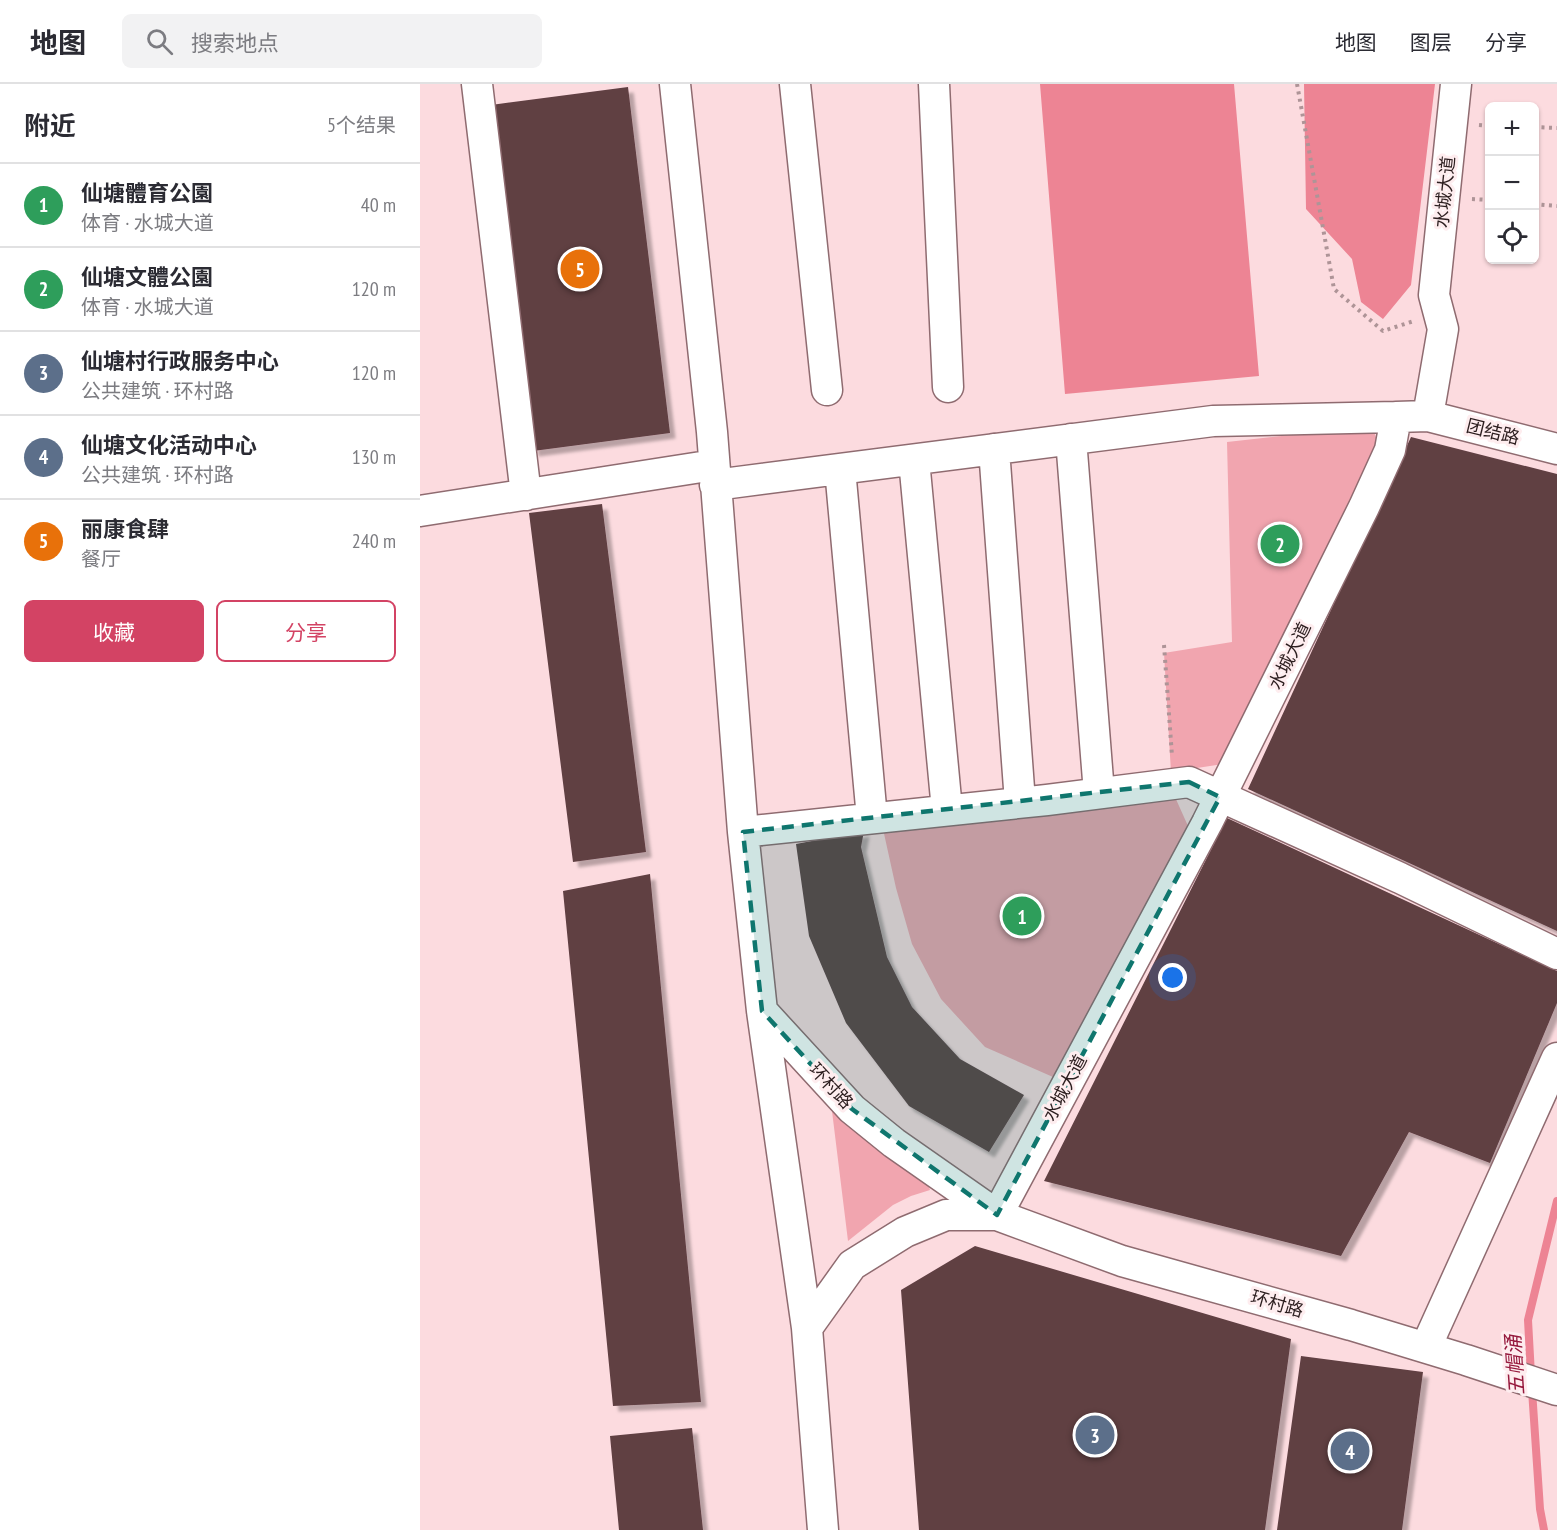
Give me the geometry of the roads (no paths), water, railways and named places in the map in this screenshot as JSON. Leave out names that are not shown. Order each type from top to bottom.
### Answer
[{"type":"street","points":[[477,84],[526,495]]},
{"type":"street","points":[[675,84],[712,432],[743,832],[762,1011],[807,1328],[823,1530]]},
{"type":"street","points":[[795,84],[827,390]]},
{"type":"street","points":[[934,84],[948,387]]},
{"type":"street","name":"水城大道","points":[[1428,416],[1443,329],[1434,295],[1456,84]]},
{"type":"street","points":[[420,511],[526,495],[715,475],[840,469],[1213,422],[1428,416]]},
{"type":"street","name":"团结路","points":[[1428,416],[1557,449]]},
{"type":"street","name":"水城大道","points":[[997,1215],[1220,797],[1364,507],[1390,450],[1396,417]]},
{"type":"street","points":[[1071,439],[1099,793]]},
{"type":"street","points":[[994,449],[1020,802]]},
{"type":"street","points":[[914,460],[947,810]]},
{"type":"street","points":[[840,469],[872,818]]},
{"type":"street","points":[[743,832],[1189,782],[1400,878],[1557,954]]},
{"type":"street","name":"环村路","points":[[762,1011],[852,1109],[894,1143],[997,1215],[1122,1260],[1426,1347],[1557,1390]]},
{"type":"street","points":[[1426,1347],[1557,1058]]},
{"type":"street","name":"环村路","points":[[807,1328],[852,1264],[905,1232],[946,1215],[997,1215]]},
{"type":"waterway","name":"五帽涌","points":[[1531,1375],[1528,1320],[1557,1201]]},
{"type":"waterway","name":"五帽涌","points":[[1532,1390],[1540,1509],[1544,1530]]},
{"type":"place","name":"丽康食肆","points":[[580,269]]},
{"type":"place","name":"仙塘文體公園","points":[[1280,544]]},
{"type":"place","name":"仙塘體育公園","points":[[1022,916]]},
{"type":"place","name":"仙塘村行政服务中心","points":[[1095,1435]]},
{"type":"place","name":"仙塘文化活动中心","points":[[1350,1451]]}]
